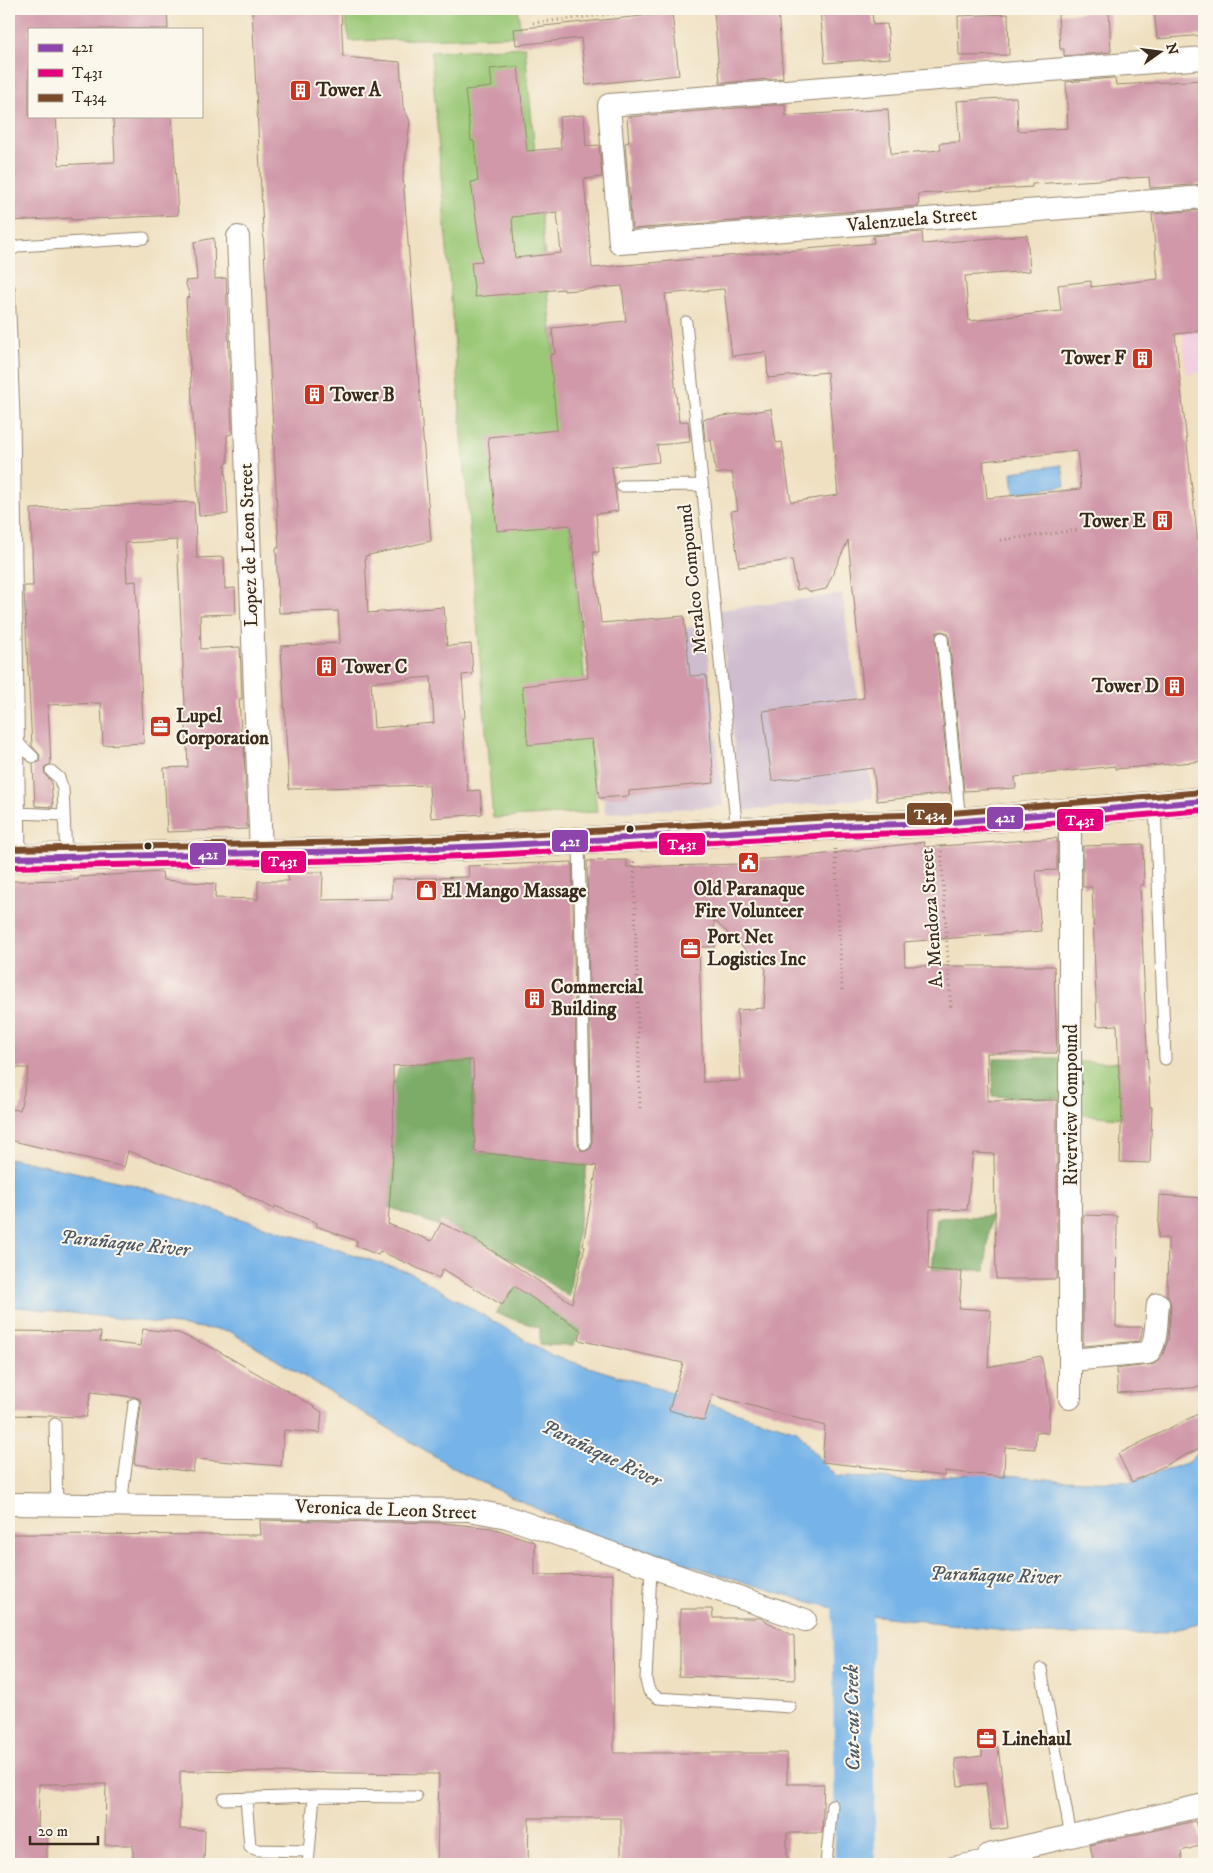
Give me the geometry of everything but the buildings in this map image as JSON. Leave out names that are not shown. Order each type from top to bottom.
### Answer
[{"type":"main road","points":[[14,858],[359,851],[635,839],[833,826],[950,822],[1204,801]]},
{"type":"street","name":"Valenzuela Street","points":[[1204,58],[609,106],[620,243],[1204,197]]},
{"type":"street","name":"Lopez de Leon Street","points":[[238,237],[261,853]]},
{"type":"street","name":"Riverview Compound","points":[[1070,812],[1070,1398]]},
{"type":"street","points":[[1071,1360],[1148,1353],[1152,1348],[1158,1304]]},
{"type":"street","name":"Veronica de Leon Street","points":[[9,1504],[469,1510],[507,1516],[651,1568],[805,1620]]},
{"type":"street","points":[[989,1856],[1027,1856],[1071,1837],[1204,1805]]},
{"type":"lane","points":[[9,251],[19,246],[144,238]]},
{"type":"lane","points":[[9,288],[14,416],[18,813],[14,858]]},
{"type":"lane","name":"Meralco Compound","points":[[686,322],[737,832]]},
{"type":"lane","points":[[622,486],[701,485]]},
{"type":"lane","points":[[942,638],[950,822]]},
{"type":"lane","points":[[17,742],[33,757]]},
{"type":"lane","points":[[51,771],[61,782],[66,857]]},
{"type":"lane","points":[[1154,805],[1166,1059]]},
{"type":"lane","points":[[18,813],[64,815]]},
{"type":"lane","points":[[579,841],[585,1144]]},
{"type":"lane","points":[[121,1506],[134,1404]]},
{"type":"lane","points":[[55,1424],[57,1505]]},
{"type":"lane","points":[[651,1568],[646,1680],[649,1691],[658,1698],[790,1707]]},
{"type":"lane","points":[[1040,1669],[1071,1837]]},
{"type":"lane","points":[[308,1864],[314,1796]]},
{"type":"lane","points":[[224,1799],[314,1796],[416,1797]]},
{"type":"lane","points":[[246,1798],[250,1847],[258,1850],[308,1851]]},
{"type":"lane","points":[[826,1864],[832,1805]]},
{"type":"lane","points":[[946,1864],[989,1856]]},
{"type":"path","points":[[532,23],[654,9]]},
{"type":"path","points":[[1000,540],[1079,530]]},
{"type":"path","name":"A. Mendoza Street","points":[[950,822],[951,1010]]},
{"type":"path","points":[[833,826],[842,991]]},
{"type":"path","points":[[635,839],[640,1108]]},
{"type":"shaded area","points":[[1204,269],[1204,406],[1201,372],[1186,374],[1178,272]]},
{"type":"shaded area","points":[[842,594],[873,798],[741,811],[720,610]]},
{"type":"shaded area","points":[[705,626],[723,806],[605,813],[588,636]]},
{"type":"green space","points":[[343,9],[518,9],[521,36],[350,41]]},
{"type":"green space","points":[[525,47],[597,812],[493,818],[431,52]]},
{"type":"green space","points":[[453,877],[468,877],[475,1152],[587,1164],[569,1297],[527,1268],[440,1220],[439,1226],[389,1207],[392,1088],[399,1068],[464,1060],[454,928]]},
{"type":"green space","points":[[994,1058],[1065,1058],[1063,1099],[992,1096]]},
{"type":"green space","points":[[1077,1062],[1118,1062],[1122,1118],[1072,1114]]},
{"type":"green space","points":[[991,1216],[985,1270],[932,1270],[937,1218]]},
{"type":"green space","points":[[522,1279],[584,1318],[574,1346],[540,1345],[540,1328],[495,1313]]},
{"type":"water","points":[[1062,465],[1065,486],[1014,493],[1012,472]]},
{"type":"water","name":"Parañaque River","points":[[9,1158],[135,1185],[411,1273],[553,1356],[797,1431],[837,1477],[881,1478],[918,1483],[945,1476],[980,1472],[1056,1480],[1131,1482],[1189,1462],[1204,1447],[1204,1620],[1196,1625],[1155,1634],[1038,1634],[852,1613],[796,1598],[592,1535],[464,1474],[229,1331],[9,1306]]},
{"type":"waterway","name":"Cut-cut Creek","points":[[852,1571],[855,1864]]},
{"type":"transit line","name":"T434","points":[[9,849],[359,842],[488,837],[832,817],[940,814],[1203,792]]},
{"type":"transit line","name":"421","points":[[9,858],[359,851],[488,846],[833,826],[940,823],[1204,801]]},
{"type":"transit line","name":"T431","points":[[9,867],[359,860],[488,855],[833,835],[941,832],[1204,810]]},
{"type":"place","name":"Tower A","points":[[300,90]]},
{"type":"place","name":"Tower F","points":[[1142,358]]},
{"type":"place","name":"Tower B","points":[[314,395]]},
{"type":"place","name":"Tower E","points":[[1162,521]]},
{"type":"place","name":"Tower C","points":[[326,667]]},
{"type":"place","name":"Tower D","points":[[1175,686]]},
{"type":"place","name":"Lupel Corporation","points":[[160,727]]},
{"type":"place","name":"Old Paranaque Fire Volunteer","points":[[749,863]]},
{"type":"place","name":"El Mango Massage","points":[[426,891]]},
{"type":"place","name":"Port Net Logistics Inc","points":[[691,948]]},
{"type":"place","name":"Commercial Building","points":[[535,998]]},
{"type":"place","name":"Linehaul","points":[[986,1739]]}]
